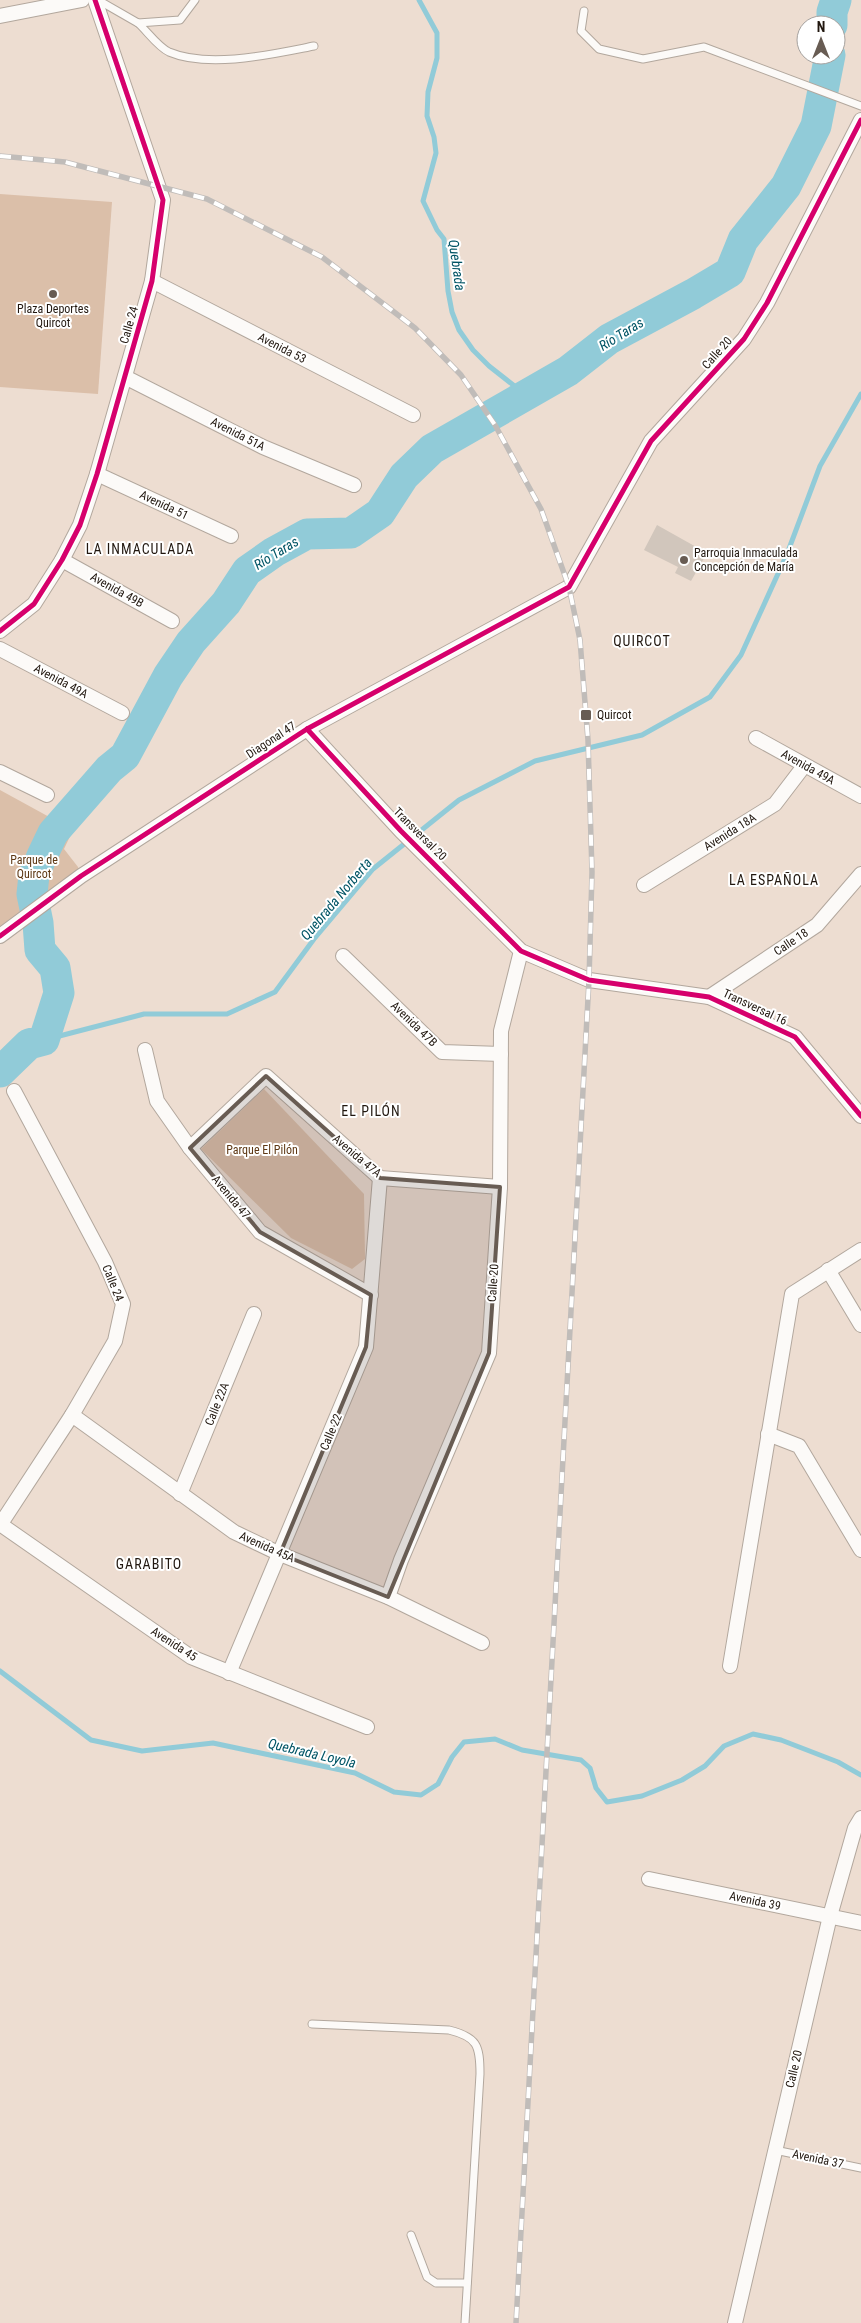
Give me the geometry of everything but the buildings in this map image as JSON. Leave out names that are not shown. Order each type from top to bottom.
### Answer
[{"type":"street","points":[[0,16],[82,0]]},
{"type":"street","name":"Calle 24","points":[[0,631],[34,604],[62,560],[80,525],[97,474],[152,281],[163,200],[97,0]]},
{"type":"street","name":"Calle 20","points":[[569,587],[651,441],[744,339],[767,303],[861,120]]},
{"type":"street","name":"Avenida 53","points":[[152,281],[413,415]]},
{"type":"street","name":"Avenida 51A","points":[[124,377],[263,448],[354,485]]},
{"type":"street","name":"Avenida 51","points":[[97,474],[232,536]]},
{"type":"street","name":"Avenida 49B","points":[[62,560],[172,620]]},
{"type":"street","name":"Diagonal 47","points":[[1,933],[81,876],[307,729],[569,587]]},
{"type":"street","name":"Avenida 49A","points":[[0,649],[122,713]]},
{"type":"street","name":"Transversal 20","points":[[307,729],[401,831],[521,951]]},
{"type":"street","name":"Avenida 49A","points":[[756,738],[861,796]]},
{"type":"street","name":"Avenida 18A","points":[[644,885],[775,804],[804,766]]},
{"type":"street","points":[[0,772],[47,795]]},
{"type":"street","name":"Calle 18","points":[[709,997],[817,925],[861,874]]},
{"type":"street","name":"Calle 20","points":[[388,1597],[401,1560],[488,1353],[500,1187],[501,1031],[521,951]]},
{"type":"street","name":"Transversal 16","points":[[521,951],[589,980],[709,997],[795,1037],[861,1116]]},
{"type":"street","name":"Avenida 47B","points":[[343,956],[442,1052],[501,1054]]},
{"type":"street","name":"Avenida 47","points":[[145,1050],[158,1101],[190,1148],[260,1232],[371,1294]]},
{"type":"street","name":"Avenida 47A","points":[[190,1148],[266,1076],[380,1178],[500,1187]]},
{"type":"street","name":"Calle 24","points":[[0,1525],[72,1415],[115,1341],[123,1304],[105,1262],[14,1091]]},
{"type":"street","name":"Calle 22","points":[[229,1673],[366,1347],[380,1178]]},
{"type":"street","points":[[730,1666],[792,1294],[861,1250]]},
{"type":"street","points":[[828,1270],[861,1326]]},
{"type":"street","name":"Calle 22A","points":[[180,1494],[254,1314]]},
{"type":"street","name":"Avenida 45A","points":[[72,1415],[234,1532],[280,1554],[388,1597],[482,1644]]},
{"type":"street","points":[[768,1434],[798,1446],[861,1550]]},
{"type":"street","name":"Avenida 45","points":[[0,1525],[191,1657],[367,1727]]},
{"type":"street","name":"Calle 20","points":[[735,2323],[830,1916],[855,1828],[861,1818]]},
{"type":"street","name":"Avenida 39","points":[[649,1879],[861,1923]]},
{"type":"lane","points":[[97,0],[138,23],[168,52],[201,59],[252,58],[314,46]]},
{"type":"lane","points":[[138,23],[162,23],[180,20],[195,0]]},
{"type":"lane","points":[[584,11],[581,31],[599,49],[643,59],[704,47],[861,106]]},
{"type":"lane","points":[[312,2024],[449,2030],[462,2033],[477,2044],[480,2056],[480,2074],[465,2323]]},
{"type":"lane","name":"Avenida 37","points":[[776,2150],[861,2168]]},
{"type":"lane","points":[[411,2235],[427,2277],[436,2284],[467,2284]]},
{"type":"highlighted area","points":[[266,1076],[380,1178],[500,1187],[489,1353],[388,1597],[280,1554],[366,1347],[371,1295],[260,1232],[190,1148]]},
{"type":"green space","name":"Plaza Deportes Quircot","points":[[0,194],[112,202],[98,394],[0,387]]},
{"type":"green space","name":"Parque de Quircot","points":[[0,790],[73,830],[64,849],[78,867],[81,876],[0,931]]},
{"type":"green space","name":"Parque El Pilón","points":[[264,1089],[364,1194],[365,1259],[352,1269],[291,1238],[201,1149]]},
{"type":"waterway","name":"Quebrada","points":[[419,0],[437,33],[437,58],[428,92],[427,116],[434,137],[436,153],[423,201],[437,230],[444,239],[448,291],[452,312],[459,330],[473,350],[489,366],[526,395]]},
{"type":"waterway","name":"Río Taras","points":[[832,15],[836,0]]},
{"type":"waterway","name":"Río Taras","points":[[0,1072],[29,1044],[44,1040],[59,993],[55,968],[40,950],[38,923],[32,894],[34,875],[53,833],[109,769],[125,756],[168,676],[191,642],[226,603],[247,571],[274,552],[307,534],[351,533],[380,513],[404,476],[432,449],[568,371],[609,339],[730,272],[743,240],[786,186],[816,126],[828,65]]},
{"type":"waterway","name":"Quebrada Norberta","points":[[44,1040],[144,1014],[227,1014],[275,992],[314,939],[373,869],[459,800],[535,761],[642,735],[710,697],[741,655],[787,554],[820,466],[861,394]]},
{"type":"waterway","name":"Quebrada Loyola","points":[[0,1671],[91,1740],[142,1751],[213,1743],[355,1773],[394,1792],[421,1795],[438,1784],[452,1757],[464,1742],[495,1739],[522,1750],[581,1760],[590,1768],[596,1788],[607,1802],[642,1796],[682,1780],[705,1766],[724,1746],[753,1734],[781,1740],[838,1762],[861,1775]]},
{"type":"railway","points":[[0,156],[65,162],[207,199],[322,257],[415,328],[461,375],[495,425],[541,509],[569,587],[580,640],[588,740],[592,872],[589,980],[516,2323]]},
{"type":"cycle path","points":[[0,631],[34,604],[62,560],[80,525],[97,474],[152,281],[163,200],[95,0]]},
{"type":"cycle path","points":[[0,936],[81,876],[307,729],[569,587],[651,441],[744,339],[767,303],[861,120]]},
{"type":"cycle path","points":[[307,729],[401,831],[521,951],[589,980],[709,997],[795,1037],[861,1116]]},
{"type":"place","name":"Plaza Deportes Quircot","points":[[53,294]]},
{"type":"place","name":"Parroquia Inmaculada Concepción de María","points":[[684,560]]},
{"type":"place","name":"Quircot","points":[[586,715]]},
{"type":"district","name":"LA INMACULADA","points":[[140,549]]},
{"type":"district","name":"QUIRCOT","points":[[642,641]]},
{"type":"district","name":"LA ESPAÑOLA","points":[[774,880]]},
{"type":"district","name":"EL PILÓN","points":[[371,1111]]},
{"type":"district","name":"GARABITO","points":[[149,1564]]}]
